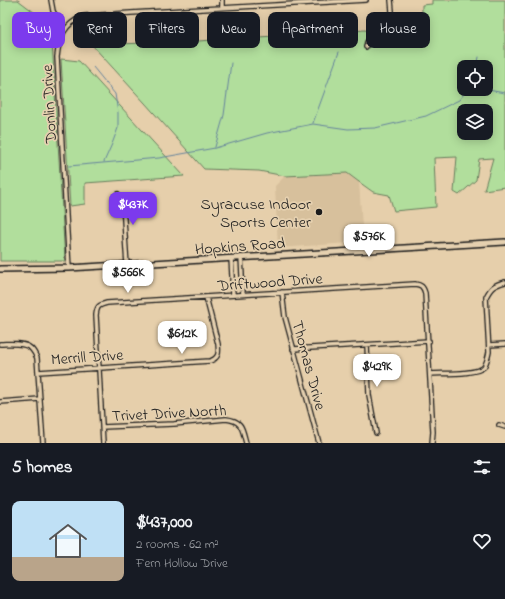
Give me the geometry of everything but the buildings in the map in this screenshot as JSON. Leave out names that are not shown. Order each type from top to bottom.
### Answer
[{"type":"street","points":[[51,0],[54,12]]},
{"type":"street","points":[[222,0],[222,8]]},
{"type":"street","points":[[65,30],[76,19],[84,16],[366,0]]},
{"type":"street","points":[[391,0],[391,12]]},
{"type":"street","name":"Donlin Drive","points":[[59,48],[57,57],[69,268]]},
{"type":"street","points":[[118,194],[123,205],[127,265]]},
{"type":"street","name":"Hopkins Road","points":[[0,269],[127,265],[505,242]]},
{"type":"street","points":[[241,257],[243,294]]},
{"type":"street","points":[[231,258],[234,295]]},
{"type":"street","points":[[430,374],[472,372],[478,371],[485,365],[488,359],[489,345],[486,297],[490,289],[505,282]]},
{"type":"street","name":"Driftwood Drive","points":[[103,443],[96,315],[96,310],[99,305],[107,302],[415,284],[421,285],[424,288],[425,293],[433,432],[432,443]]},
{"type":"street","name":"Thomas Drive","points":[[282,292],[285,317],[319,443]]},
{"type":"street","name":"Merrill Drive","points":[[38,372],[215,360],[219,351],[206,296]]},
{"type":"street","points":[[293,349],[428,341]]},
{"type":"street","points":[[0,344],[18,344],[30,347],[37,358],[43,443]]},
{"type":"street","points":[[489,345],[505,344]]},
{"type":"street","points":[[367,345],[369,395],[376,433]]},
{"type":"street","points":[[0,402],[40,399]]},
{"type":"street","name":"Trivet Drive North","points":[[102,428],[174,424],[226,419],[233,420],[240,424],[246,443]]},
{"type":"street","points":[[499,425],[505,427]]},
{"type":"shaded area","points":[[347,173],[359,182],[363,242],[278,248],[275,186],[285,176]]},
{"type":"green space","points":[[0,0],[18,0],[34,12],[12,12],[12,48],[52,48],[65,261],[0,261]]},
{"type":"green space","points":[[432,0],[505,0],[505,187],[484,190],[493,158],[479,159],[476,180],[459,195],[454,192],[457,157],[434,158],[436,207],[394,211],[389,195],[373,192],[347,173],[285,176],[259,171],[204,169],[95,48],[127,48],[127,44],[135,43],[135,48],[199,48],[199,41],[207,40],[207,48],[260,48],[260,37],[268,36],[268,48],[358,48],[358,30],[365,30],[366,48],[430,48],[430,12],[422,12],[422,5],[432,4]]},
{"type":"green space","points":[[61,59],[79,61],[184,176],[85,183],[85,204],[70,206]]},
{"type":"waterway","points":[[313,123],[339,52]]},
{"type":"waterway","points":[[215,147],[224,115],[231,63]]},
{"type":"waterway","points":[[93,67],[115,94],[118,113],[118,128],[104,162]]},
{"type":"waterway","points":[[493,91],[505,93]]},
{"type":"waterway","points":[[69,166],[159,158],[215,148],[267,133],[313,124],[348,129],[375,128],[426,116],[459,100],[462,96]]},
{"type":"place","name":"Syracuse Indoor Sports Center","points":[[319,212]]}]
